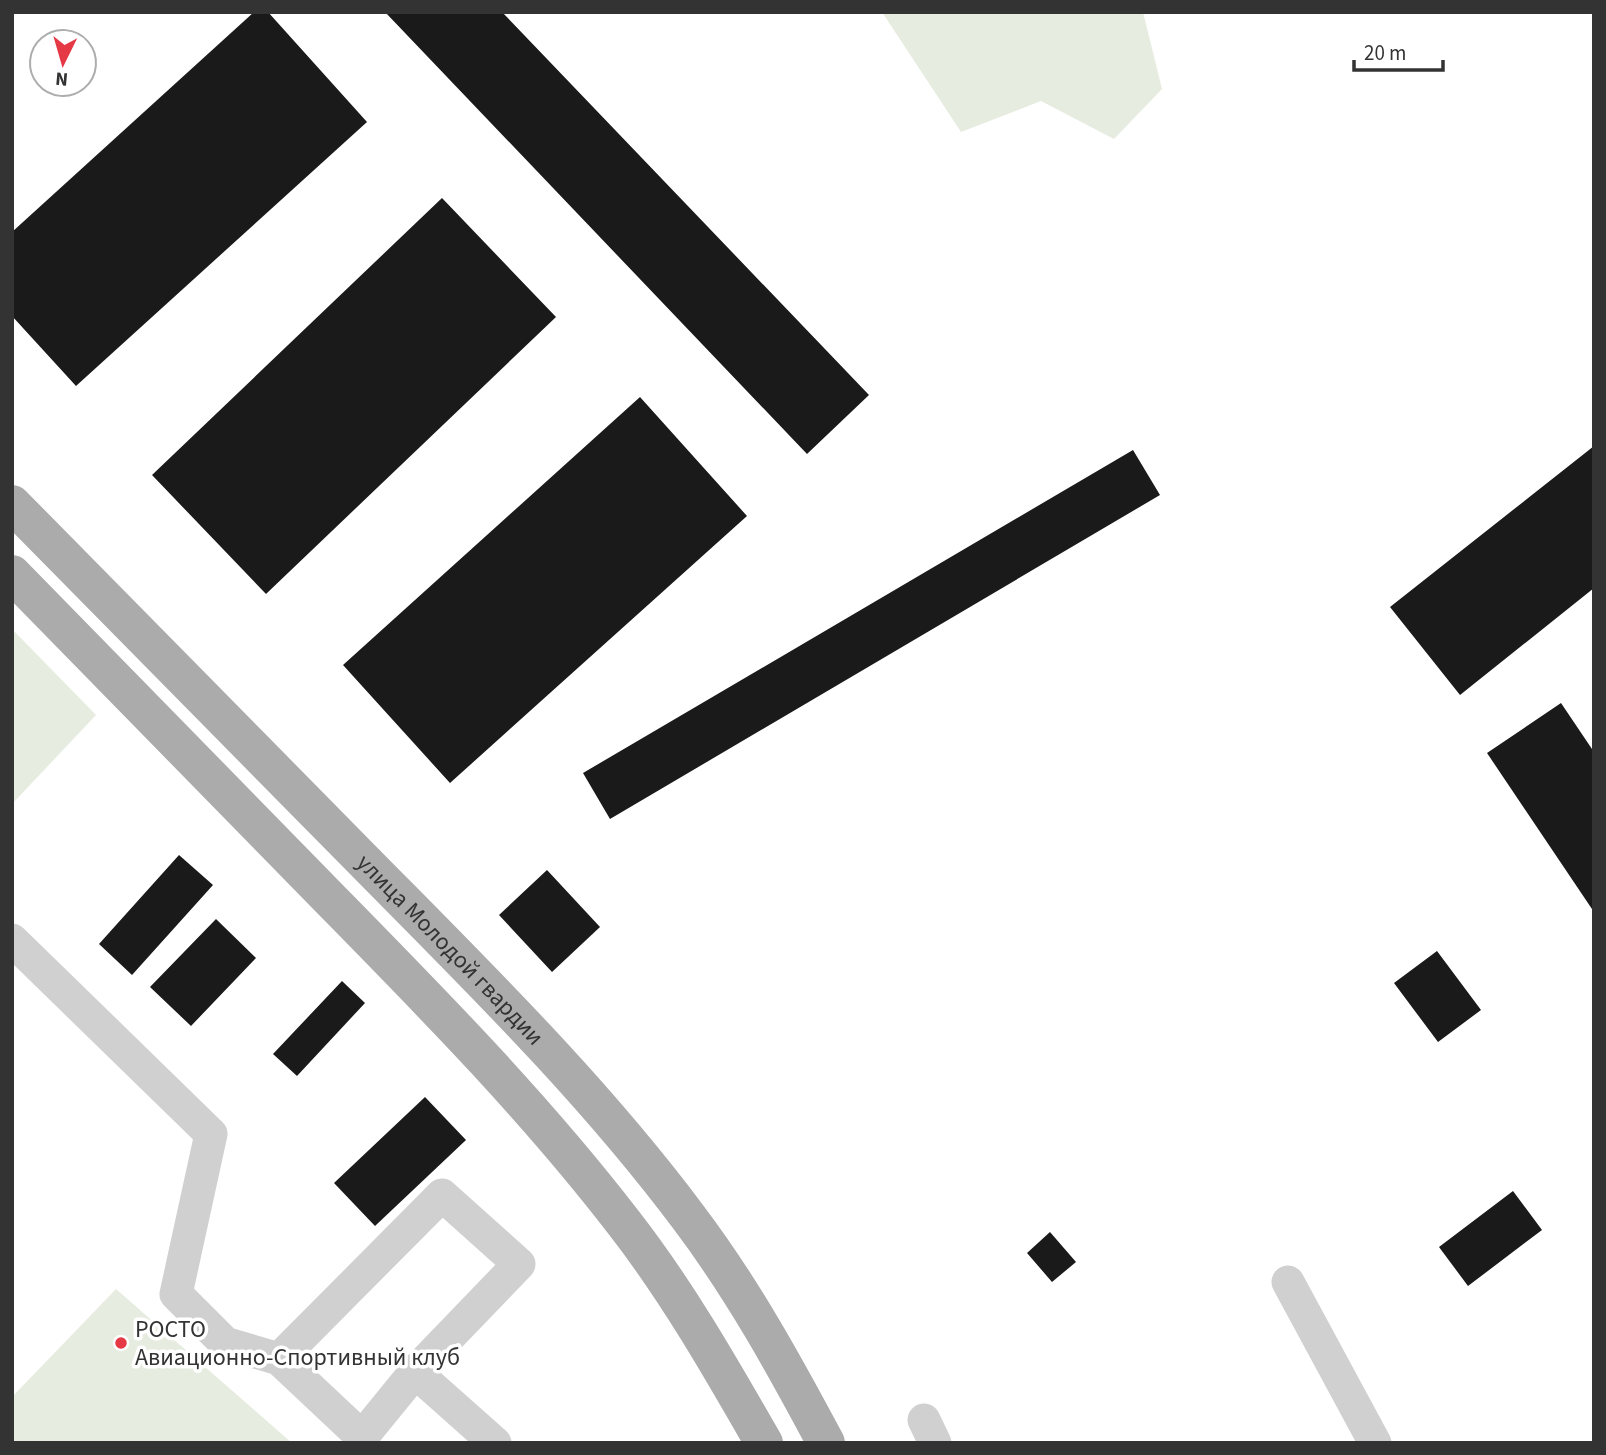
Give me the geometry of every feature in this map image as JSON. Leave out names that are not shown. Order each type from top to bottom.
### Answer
[{"type":"main road","name":"улица Молодой гвардии","points":[[12,504],[522,1021],[621,1133],[690,1219],[745,1301],[792,1379],[826,1443]]},
{"type":"main road","name":"улица Молодой гвардии","points":[[12,574],[444,1015],[550,1131],[625,1224],[657,1270],[715,1358],[764,1443]]},
{"type":"lane","points":[[12,940],[211,1134],[176,1294],[225,1343],[279,1359],[362,1441],[415,1372],[519,1264],[442,1195],[279,1359]]},
{"type":"lane","points":[[1288,1282],[1375,1443]]},
{"type":"lane","points":[[415,1372],[495,1443]]},
{"type":"shaded area","points":[[882,12],[1143,12],[1162,89],[1114,139],[1041,101],[961,132]]},
{"type":"shaded area","points":[[12,629],[96,715],[12,804]]},
{"type":"shaded area","name":"РОСТО Авиационно-Спортивный клуб","points":[[116,1289],[292,1443],[12,1443],[12,1397]]},
{"type":"building","points":[[254,12],[268,12],[367,122],[76,386],[12,316],[12,232]]},
{"type":"building","points":[[385,12],[502,12],[869,395],[807,454]]},
{"type":"building","points":[[442,198],[556,317],[266,594],[152,475]]},
{"type":"building","points":[[640,397],[747,516],[450,783],[343,665]]},
{"type":"building","points":[[1594,446],[1594,588],[1460,695],[1390,607]]},
{"type":"building","points":[[1133,450],[1160,495],[610,819],[583,773]]},
{"type":"building","points":[[1561,703],[1594,752],[1594,912],[1487,753]]},
{"type":"building","points":[[179,855],[213,885],[132,975],[99,944]]},
{"type":"building","points":[[547,870],[600,927],[552,972],[499,915]]},
{"type":"building","points":[[216,919],[256,958],[191,1026],[150,987]]},
{"type":"building","points":[[1437,951],[1481,1010],[1438,1042],[1394,983]]},
{"type":"building","points":[[342,981],[365,1003],[297,1076],[273,1054]]},
{"type":"building","points":[[425,1097],[466,1140],[375,1226],[334,1183]]},
{"type":"building","points":[[1513,1191],[1542,1230],[1468,1286],[1439,1247]]},
{"type":"building","points":[[1050,1232],[1076,1262],[1052,1282],[1027,1253]]},
{"type":"place","name":"РОСТО Авиационно-Спортивный клуб","points":[[121,1343]]}]
